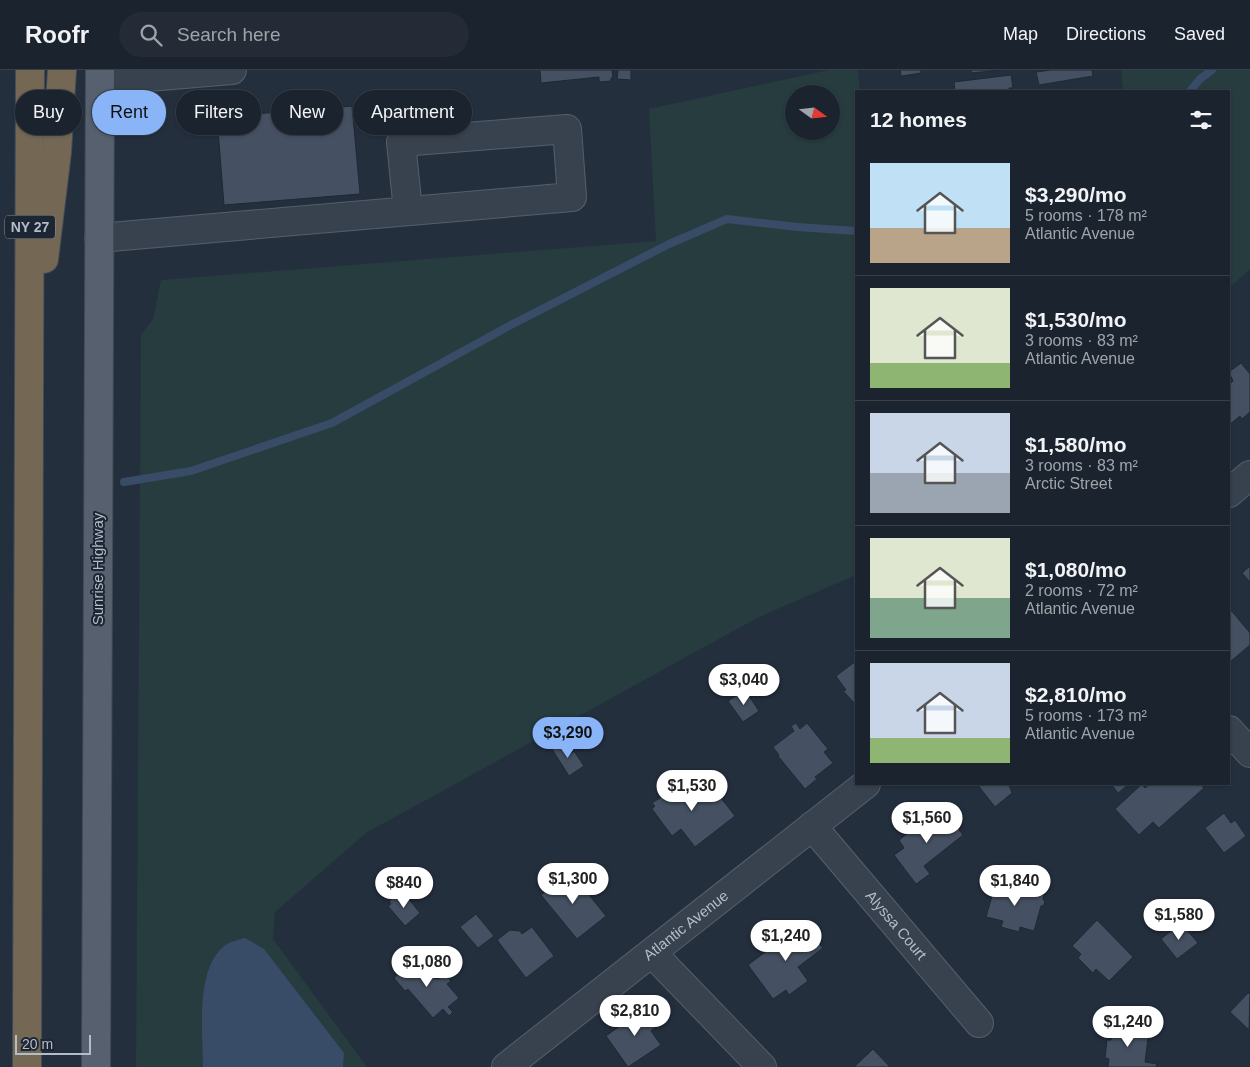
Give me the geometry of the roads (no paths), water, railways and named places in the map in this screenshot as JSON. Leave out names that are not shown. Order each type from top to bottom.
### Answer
[{"type":"highway","name":"NY 27","points":[[27,1067],[30,70]]},
{"type":"highway","points":[[29,385],[58,152],[62,70]]},
{"type":"main road","name":"Sunrise Highway","points":[[96,1067],[100,75]]},
{"type":"street","points":[[100,75],[232,70]]},
{"type":"street","points":[[99,238],[572,197],[567,129],[401,142],[408,211]]},
{"type":"street","points":[[1230,492],[1250,475]]},
{"type":"street","points":[[1230,731],[1250,754]]},
{"type":"street","name":"Atlantic Avenue","points":[[506,1067],[865,785]]},
{"type":"street","name":"Alyssa Court","points":[[812,826],[979,1023]]},
{"type":"street","points":[[652,953],[762,1067]]},
{"type":"water","points":[[245,938],[264,949],[344,1053],[343,1067],[203,1067],[202,1004],[208,972],[214,958],[225,945]]},
{"type":"waterway","points":[[1191,90],[1200,79],[1212,70]]},
{"type":"waterway","points":[[124,482],[191,471],[332,423],[509,326],[669,244],[727,219],[855,231]]}]
